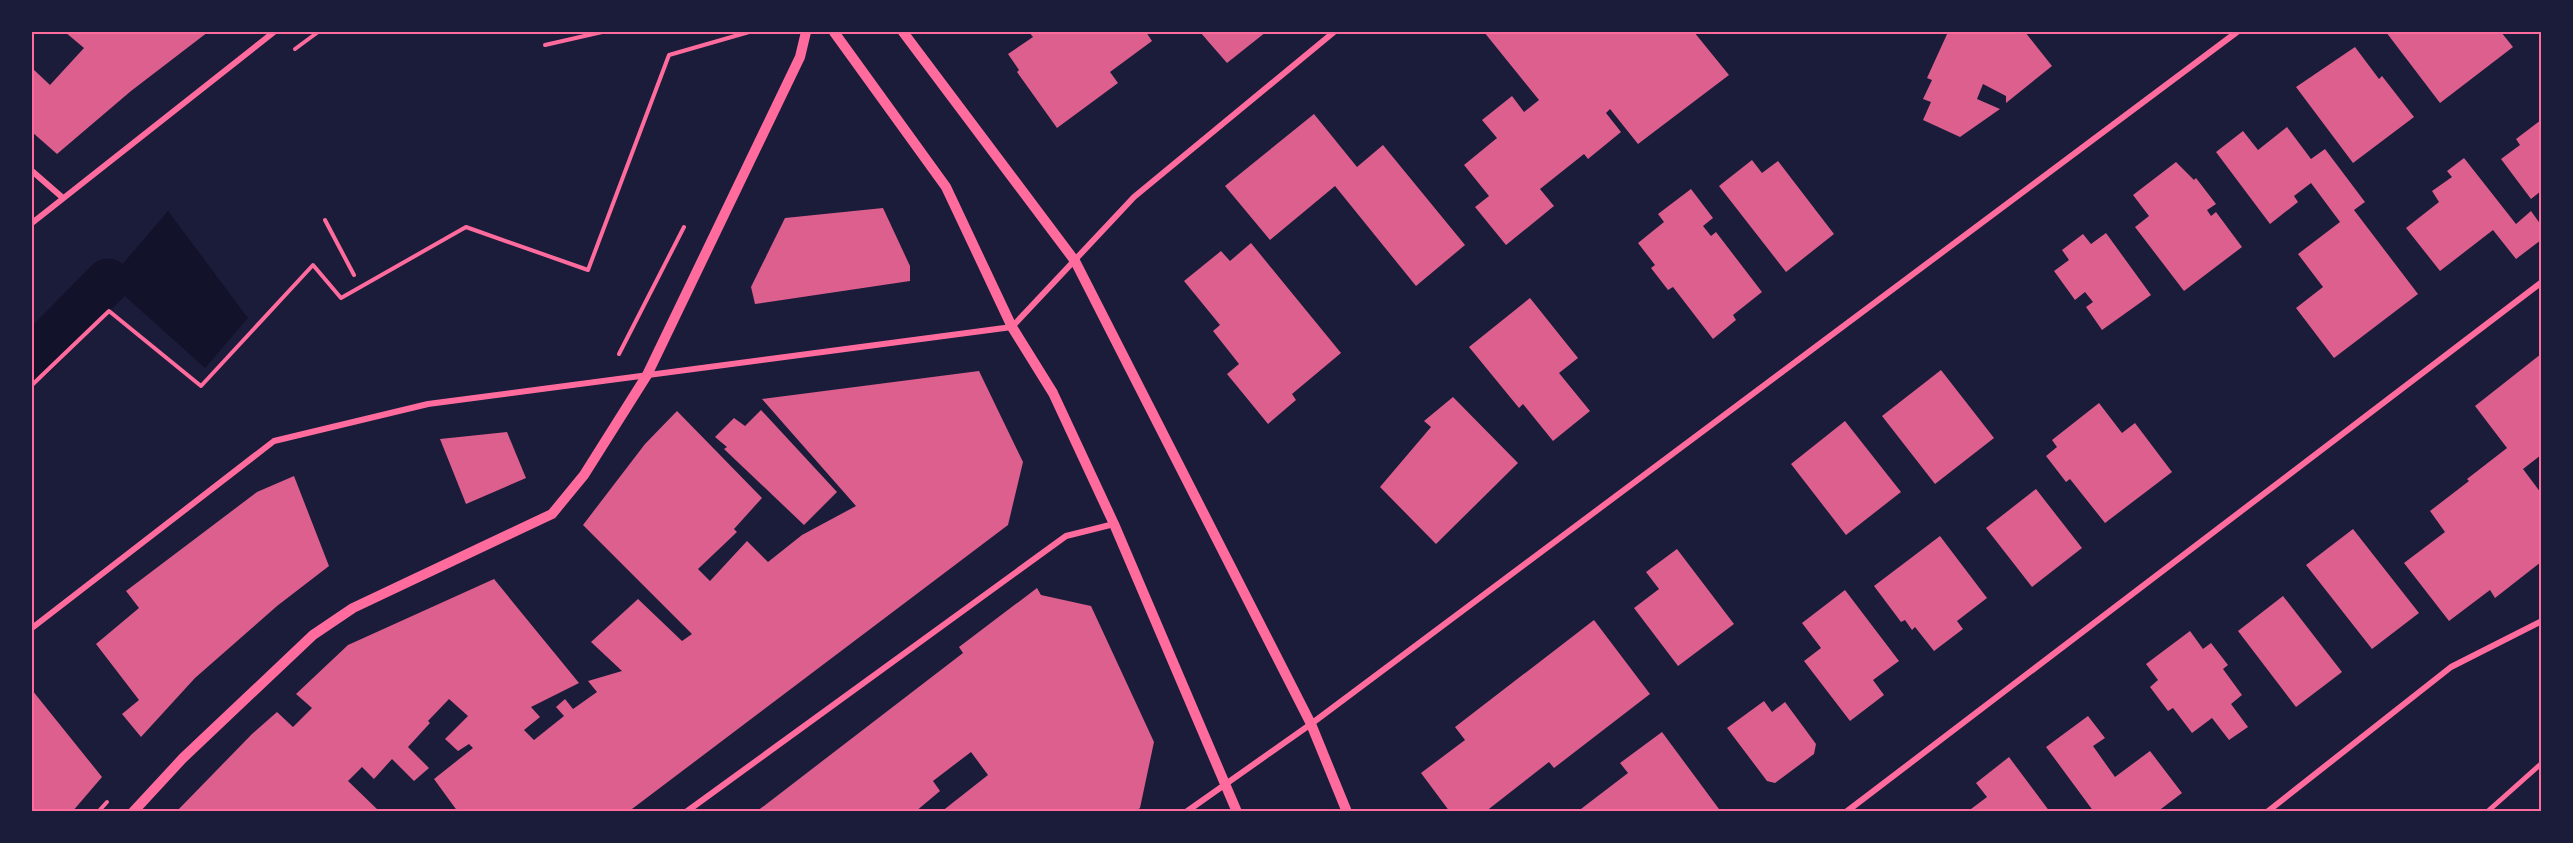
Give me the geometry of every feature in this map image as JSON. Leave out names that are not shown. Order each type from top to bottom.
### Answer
[{"type":"street","points":[[32,223],[274,32]]},
{"type":"street","points":[[134,812],[183,758],[312,635],[353,608],[552,514],[584,475],[647,375],[801,57],[806,32]]},
{"type":"street","points":[[834,32],[946,187],[1012,327],[1053,393],[1114,524],[1237,812]]},
{"type":"street","points":[[903,32],[1075,261],[1311,724],[1347,812]]},
{"type":"street","points":[[32,628],[274,441],[428,404],[1012,327],[1134,197],[1334,32]]},
{"type":"street","points":[[1186,812],[1311,724],[2237,32]]},
{"type":"street","points":[[32,171],[63,198]]},
{"type":"street","points":[[1846,812],[2541,282]]},
{"type":"street","points":[[686,812],[1066,536],[1114,524]]},
{"type":"street","points":[[2267,812],[2451,667],[2541,621]]},
{"type":"street","points":[[2487,812],[2541,763]]},
{"type":"path","points":[[545,45],[602,32]]},
{"type":"path","points":[[32,384],[109,311],[201,386],[313,265],[341,298],[466,227],[588,270],[669,55],[749,32]]},
{"type":"path","points":[[325,220],[354,275]]},
{"type":"path","points":[[606,381],[686,222]]},
{"type":"path","points":[[98,812],[113,795]]},
{"type":"shaded area","points":[[168,211],[248,318],[205,368],[108,281]]},
{"type":"building","points":[[65,32],[208,32],[131,91],[57,154],[32,132],[32,68],[50,85],[84,48]]},
{"type":"building","points":[[1029,32],[1146,32],[1152,41],[1110,72],[1118,83],[1057,128],[1017,72],[1019,70],[1008,54],[1033,37]]},
{"type":"building","points":[[1200,32],[1266,32],[1227,63]]},
{"type":"building","points":[[1484,32],[1694,32],[1729,75],[1638,144],[1610,109],[1606,113],[1621,132],[1588,159],[1584,154],[1540,189],[1554,206],[1506,245],[1475,207],[1489,196],[1464,165],[1497,138],[1482,120],[1512,96],[1524,112],[1539,100]]},
{"type":"building","points":[[1948,32],[2025,32],[2052,66],[2006,103],[2006,96],[1983,84],[1977,99],[2000,109],[1960,137],[1923,120],[1931,102],[1923,99],[1932,80],[1927,78]]},
{"type":"building","points":[[2386,32],[2501,32],[2513,47],[2440,103]]},
{"type":"building","points":[[2355,47],[2379,79],[2382,76],[2414,117],[2353,163],[2296,87]]},
{"type":"building","points":[[1314,114],[1357,167],[1383,145],[1465,245],[1416,286],[1335,186],[1270,240],[1225,186]]},
{"type":"building","points":[[2541,120],[2541,191],[2531,199],[2501,159],[2520,145],[2516,139]]},
{"type":"building","points":[[2287,127],[2311,159],[2325,149],[2365,202],[2354,210],[2418,294],[2334,358],[2296,308],[2323,287],[2298,254],[2340,222],[2311,183],[2294,196],[2298,202],[2270,224],[2216,152],[2243,131],[2258,150]]},
{"type":"building","points":[[2464,158],[2516,224],[2531,211],[2541,225],[2541,240],[2516,259],[2493,230],[2440,271],[2406,228],[2439,202],[2432,191],[2452,177],[2447,171]]},
{"type":"building","points":[[1752,160],[1762,173],[1778,161],[1834,234],[1786,272],[1719,186]]},
{"type":"building","points":[[2176,162],[2194,180],[2196,178],[2216,204],[2207,210],[2211,216],[2216,212],[2242,247],[2184,291],[2135,227],[2149,216],[2133,195]]},
{"type":"building","points":[[1691,189],[1713,218],[1703,226],[1711,236],[1716,232],[1762,292],[1733,315],[1736,320],[1713,339],[1673,287],[1668,290],[1651,268],[1655,265],[1638,243],[1664,222],[1658,214]]},
{"type":"building","points":[[883,208],[910,266],[910,281],[755,304],[751,287],[785,218]]},
{"type":"building","points":[[2106,233],[2151,295],[2102,330],[2086,307],[2093,302],[2085,292],[2075,300],[2054,271],[2069,260],[2062,250],[2083,234],[2091,244]]},
{"type":"building","points":[[1251,243],[1341,353],[1292,394],[1296,400],[1268,424],[1227,374],[1239,364],[1213,331],[1220,325],[1184,281],[1221,251],[1230,261]]},
{"type":"building","points":[[1530,298],[1578,358],[1559,373],[1590,411],[1553,441],[1523,404],[1519,408],[1469,347]]},
{"type":"building","points":[[2541,354],[2541,455],[2523,469],[2541,493],[2541,562],[2495,598],[2490,590],[2449,621],[2404,563],[2445,532],[2430,511],[2507,448],[2475,406]]},
{"type":"building","points":[[1941,370],[1994,438],[1935,484],[1882,416]]},
{"type":"building","points":[[979,371],[1023,462],[1008,525],[628,812],[458,812],[434,779],[473,748],[469,744],[458,751],[445,739],[468,716],[449,699],[408,747],[429,768],[414,781],[392,759],[374,779],[362,767],[348,781],[377,809],[373,812],[176,812],[252,734],[277,712],[293,727],[312,708],[296,694],[348,645],[494,579],[579,683],[531,707],[540,717],[524,730],[534,740],[564,716],[556,707],[565,699],[573,709],[597,692],[588,681],[622,671],[591,642],[638,599],[682,641],[692,634],[583,525],[645,444],[677,411],[762,498],[734,529],[737,532],[698,569],[710,581],[747,541],[768,562],[802,535],[856,506],[762,399]]},
{"type":"building","points":[[1453,397],[1518,463],[1436,544],[1380,487],[1431,427],[1424,421]]},
{"type":"building","points":[[2099,403],[2122,433],[2135,423],[2172,472],[2105,523],[2070,479],[2066,482],[2046,456],[2057,447],[2052,440]]},
{"type":"building","points":[[761,410],[837,492],[804,525],[724,449],[727,447],[715,437],[734,418],[745,426]]},
{"type":"building","points":[[1845,421],[1901,492],[1846,535],[1791,464]]},
{"type":"building","points":[[507,432],[526,478],[466,504],[440,439]]},
{"type":"building","points":[[294,476],[329,566],[277,606],[195,678],[141,737],[122,714],[139,700],[96,644],[139,608],[126,591],[257,492]]},
{"type":"building","points":[[2036,489],[2082,548],[2032,587],[1986,528]]},
{"type":"building","points":[[2353,529],[2419,613],[2372,649],[2306,565]]},
{"type":"building","points":[[1940,536],[1987,598],[1957,621],[1963,629],[1934,651],[1915,627],[1912,630],[1905,620],[1901,622],[1874,586]]},
{"type":"building","points":[[1677,549],[1734,624],[1678,666],[1634,608],[1659,589],[1646,572]]},
{"type":"building","points":[[1037,588],[1041,595],[1091,606],[1154,742],[1140,808],[1135,812],[941,812],[988,775],[971,752],[933,781],[940,791],[915,812],[756,812],[963,653],[959,647]]},
{"type":"building","points":[[1845,590],[1899,661],[1873,680],[1884,695],[1850,721],[1804,661],[1821,648],[1802,623]]},
{"type":"building","points":[[2283,596],[2342,672],[2296,707],[2238,631]]},
{"type":"building","points":[[1594,620],[1650,694],[1554,768],[1549,762],[1485,812],[1450,812],[1421,773],[1465,740],[1455,727]]},
{"type":"building","points":[[2190,631],[2203,649],[2211,643],[2228,665],[2223,669],[2242,695],[2231,704],[2248,727],[2229,740],[2212,718],[2192,733],[2173,708],[2168,711],[2150,687],[2158,680],[2146,664]]},
{"type":"building","points":[[32,690],[102,777],[72,812],[37,812],[32,807]]},
{"type":"building","points":[[1764,701],[1772,712],[1785,702],[1816,744],[1814,754],[1775,783],[1767,781],[1727,728]]},
{"type":"building","points":[[2088,716],[2105,738],[2093,746],[2115,777],[2150,751],[2182,793],[2157,812],[2094,812],[2046,747]]},
{"type":"building","points":[[1662,732],[1719,809],[1716,812],[1577,812],[1628,773],[1620,763]]},
{"type":"building","points":[[2009,757],[2050,812],[1967,812],[1987,797],[1976,783]]},
{"type":"waterway","points":[[32,358],[108,281]]}]
